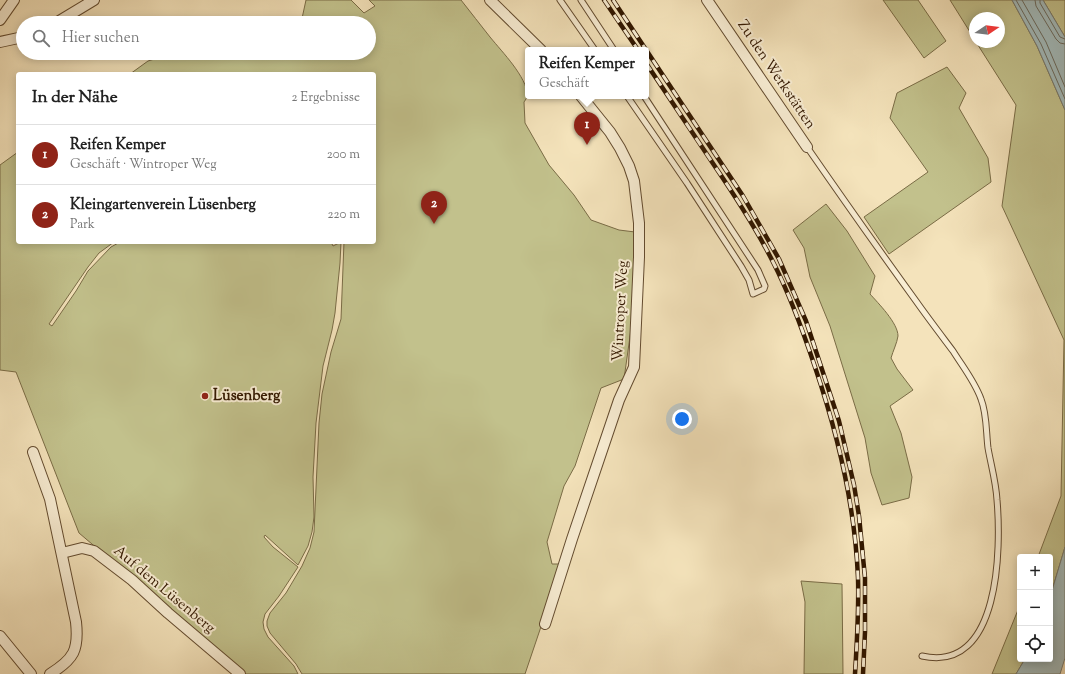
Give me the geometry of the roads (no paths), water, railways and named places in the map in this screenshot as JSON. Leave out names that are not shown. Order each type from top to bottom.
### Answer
[{"type":"street","points":[[0,20],[14,0]]},
{"type":"street","points":[[68,16],[94,0]]},
{"type":"street","points":[[490,0],[537,47]]},
{"type":"street","name":"Zu den Werkstätten","points":[[707,0],[807,147]]},
{"type":"street","points":[[0,42],[16,38]]},
{"type":"street","name":"Wintroper Weg","points":[[546,624],[572,539],[619,400],[634,367],[639,223],[634,181],[629,166],[620,148],[610,132],[583,99]]},
{"type":"street","points":[[33,452],[50,499],[78,636],[74,652],[70,660],[50,674]]},
{"type":"street","name":"Auf dem Lüsenberg","points":[[62,553],[82,548],[94,551],[132,580],[168,613],[240,674]]},
{"type":"street","points":[[0,636],[31,674]]},
{"type":"lane","points":[[560,0],[593,47]]},
{"type":"lane","points":[[581,0],[612,47]]},
{"type":"lane","points":[[629,99],[687,183],[741,266],[749,280],[752,294],[764,289],[765,286],[758,270],[646,99]]},
{"type":"lane","points":[[807,147],[967,371],[982,400],[997,498],[999,539],[998,563],[988,615],[977,640],[962,656],[942,660],[933,660],[922,656]]},
{"type":"water","points":[[1012,0],[1043,0],[1065,37],[1065,110],[1037,46]]},
{"type":"water","points":[[1065,547],[1065,658],[1060,674],[1016,674],[1023,662],[1053,662],[1053,587]]},
{"type":"railway","points":[[604,0],[636,47]]},
{"type":"railway","points":[[613,0],[644,47]]},
{"type":"railway","points":[[649,54],[743,196],[779,259],[806,321],[839,421],[854,485],[859,516],[865,578],[863,674]]},
{"type":"railway","points":[[649,67],[730,188],[760,237],[785,287],[796,313],[810,354],[838,444],[853,524],[858,578],[858,626],[855,674]]},
{"type":"place","name":"Reifen Kemper","points":[[587,145]]},
{"type":"place","name":"Kleingartenverein Lüsenberg","points":[[434,224]]},
{"type":"place","name":"Lüsenberg","points":[[205,396]]}]
